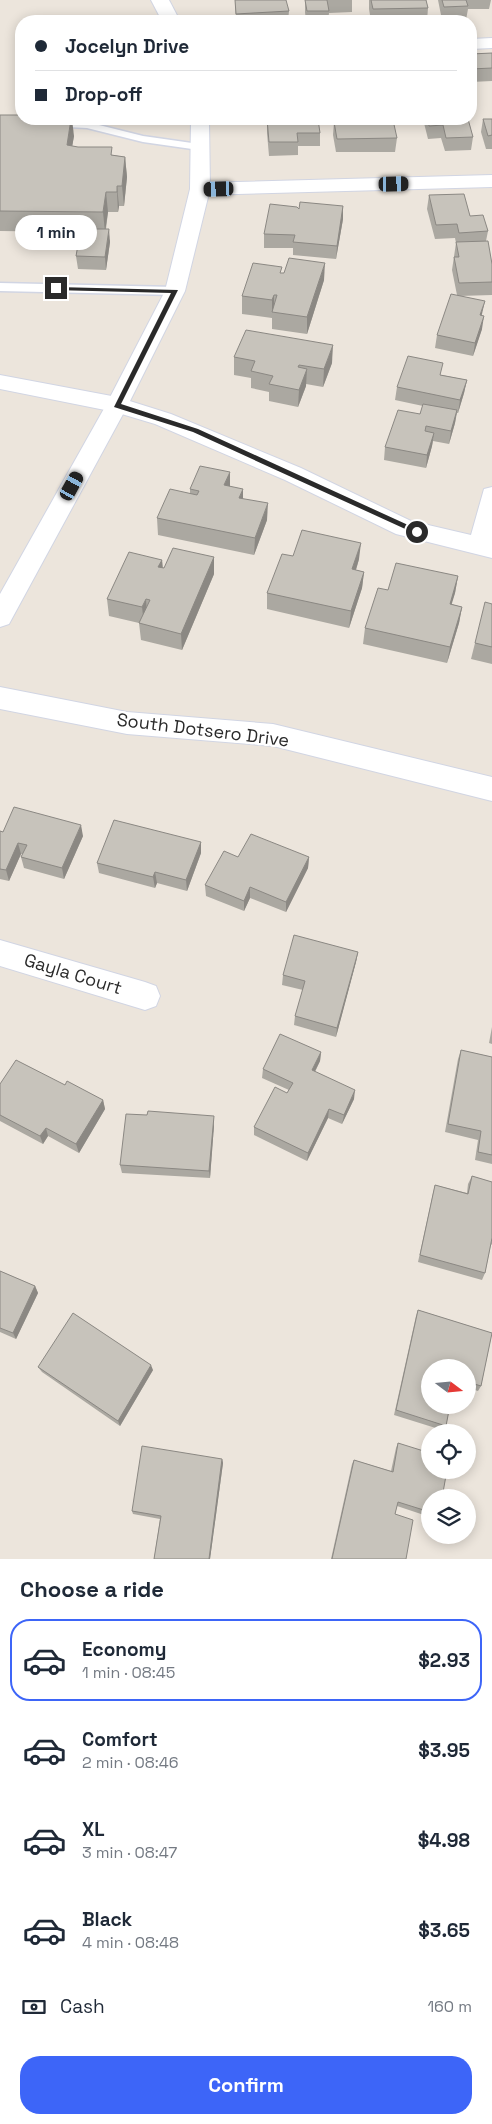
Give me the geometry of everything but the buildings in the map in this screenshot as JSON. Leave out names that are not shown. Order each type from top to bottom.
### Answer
[{"type":"street","points":[[160,0],[168,15]]},
{"type":"street","points":[[477,44],[492,43]]},
{"type":"street","points":[[0,617],[117,405],[175,291],[200,189],[200,125]]},
{"type":"street","points":[[200,189],[492,181]]},
{"type":"street","points":[[0,382],[117,405],[196,431],[293,474],[405,528],[486,548],[492,495]]},
{"type":"street","name":"South Dotsero Drive","points":[[0,698],[127,723],[273,735],[492,789]]},
{"type":"street","name":"Gayla Court","points":[[0,953],[145,996]]},
{"type":"lane","points":[[87,125],[142,139],[199,147]]},
{"type":"lane","points":[[0,287],[175,291]]},
{"type":"route","points":[[56,288],[175,291],[117,405],[196,431],[417,532]]}]
